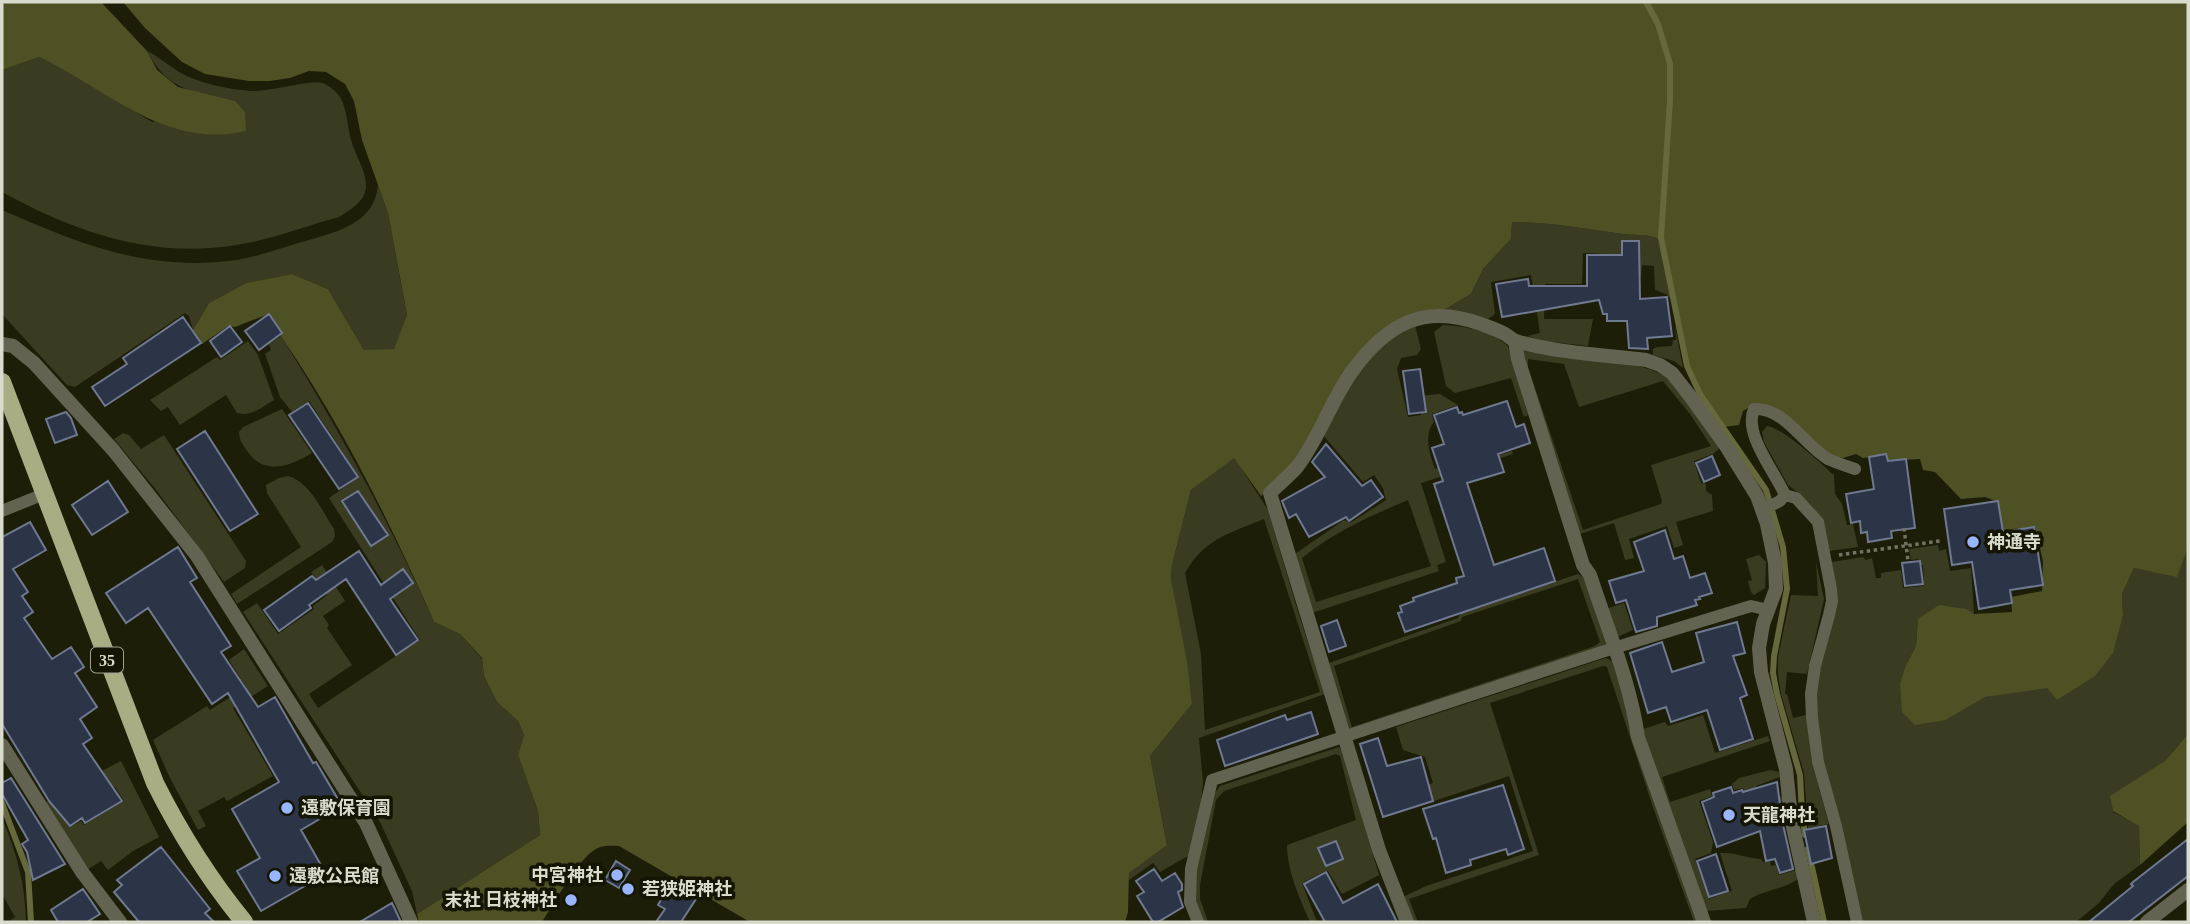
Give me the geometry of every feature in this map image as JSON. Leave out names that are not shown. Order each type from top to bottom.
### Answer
[{"type":"main road","name":"35","points":[[2,382],[155,783],[192,851],[244,922]]},
{"type":"street","points":[[1407,922],[1379,850],[1270,493],[1296,468],[1351,372],[1371,347],[1391,329],[1420,317],[1455,317],[1505,334],[1515,341],[1538,347],[1646,360],[1672,373],[1726,446],[1765,508],[1775,564],[1776,589],[1763,624],[1759,648],[1760,673],[1786,769],[1791,818],[1814,922]]},
{"type":"street","points":[[1515,341],[1518,359],[1583,565],[1590,575],[1614,648],[1653,783],[1704,922]]},
{"type":"street","points":[[2,344],[13,346],[42,372],[114,451],[197,556],[366,823],[411,922]]},
{"type":"street","points":[[2,745],[82,872],[120,922]]},
{"type":"street","points":[[2147,922],[2188,890]]},
{"type":"lane","points":[[1783,498],[1753,435],[1750,418],[1754,409],[1765,408],[1827,458],[1855,469]]},
{"type":"lane","points":[[2,511],[44,494]]},
{"type":"lane","points":[[1765,508],[1783,498],[1796,498],[1818,522],[1832,601],[1815,666],[1811,694],[1812,718],[1818,762],[1836,826],[1857,922]]},
{"type":"lane","points":[[1198,922],[1190,902],[1191,869],[1212,780],[1614,648],[1751,606],[1769,610]]},
{"type":"path","points":[[1904,528],[1908,561]]},
{"type":"path","points":[[1823,558],[1940,541]]},
{"type":"green space","points":[[2,2],[101,2],[147,51],[157,70],[178,87],[235,101],[245,112],[246,131],[217,135],[189,132],[163,124],[137,113],[39,57],[2,70]]},
{"type":"green space","points":[[123,2],[2188,2],[2188,548],[2177,577],[2134,568],[2122,594],[2123,615],[2113,653],[2095,676],[2057,700],[2047,688],[1985,697],[1946,720],[1915,725],[1902,712],[1900,684],[1916,646],[1918,619],[1939,605],[1966,609],[1974,614],[2012,612],[2011,597],[2042,591],[2043,561],[2035,527],[2003,530],[1998,502],[1985,497],[1961,499],[1935,472],[1923,470],[1920,459],[1888,461],[1884,455],[1863,458],[1856,454],[1843,458],[1832,457],[1755,404],[1743,411],[1739,425],[1724,427],[1701,396],[1688,369],[1661,240],[1554,224],[1512,222],[1511,239],[1483,269],[1471,294],[1437,314],[1398,322],[1329,402],[1291,467],[1261,496],[1234,458],[1191,490],[1171,579],[1192,704],[1150,756],[1167,845],[1129,873],[1128,912],[1125,922],[750,922],[619,846],[603,846],[591,852],[584,860],[542,922],[419,922],[417,914],[540,835],[538,811],[518,755],[524,735],[518,721],[497,702],[484,676],[482,658],[460,634],[434,622],[358,464],[314,388],[266,315],[235,327],[228,326],[202,344],[193,330],[209,303],[246,283],[292,274],[328,289],[364,350],[394,349],[407,315],[388,213],[362,140],[354,101],[345,84],[326,72],[309,71],[270,81],[249,81],[205,74],[182,62],[145,28]]},
{"type":"green space","points":[[147,51],[187,76],[223,87],[259,91],[319,83],[331,88],[343,103],[351,140],[364,174],[366,186],[360,201],[339,217],[262,240],[205,248],[174,248],[144,245],[86,230],[2,192],[2,70],[39,57],[59,66],[152,122],[235,101],[195,92],[173,82],[155,65]]},
{"type":"green space","points":[[378,185],[388,213],[407,316],[394,350],[364,350],[328,289],[292,274],[246,283],[209,303],[193,330],[189,316],[185,313],[75,387],[67,385],[2,314],[2,210],[116,253],[145,259],[205,263],[255,256],[344,228],[354,223],[370,208]]},
{"type":"green space","points":[[1512,222],[1554,224],[1661,240],[1673,301],[1666,294],[1655,290],[1654,266],[1642,265],[1641,276],[1610,275],[1608,254],[1583,253],[1582,284],[1545,284],[1544,319],[1593,319],[1588,346],[1543,341],[1527,336],[1540,333],[1531,275],[1491,282],[1495,314],[1488,319],[1437,314],[1471,294],[1483,269],[1511,239]]},
{"type":"green space","points":[[1415,325],[1421,349],[1417,355],[1401,358],[1397,369],[1408,417],[1421,415],[1419,396],[1440,394],[1458,405],[1432,414],[1434,422],[1428,445],[1435,469],[1475,456],[1490,458],[1512,451],[1513,454],[1421,483],[1446,562],[1437,565],[1439,571],[1312,613],[1295,554],[1344,520],[1350,523],[1386,500],[1383,488],[1374,475],[1363,482],[1323,435],[1355,375],[1394,333]],"holes":[[[1408,500],[1431,566],[1316,602],[1302,558],[1340,532]]]},
{"type":"green space","points":[[1443,325],[1478,330],[1508,346],[1528,415],[1524,417],[1511,378],[1455,393],[1446,386],[1434,332]]},
{"type":"green space","points":[[1675,326],[1683,368],[1674,361],[1653,355],[1653,349],[1657,347],[1672,346],[1673,340],[1676,340]]},
{"type":"green space","points":[[281,336],[362,476],[400,548],[434,622],[460,634],[482,659],[484,676],[497,702],[518,721],[524,735],[518,755],[538,811],[540,835],[417,914],[412,891],[380,822],[243,612],[257,603],[278,634],[314,609],[313,606],[327,595],[311,572],[322,565],[345,601],[323,616],[329,625],[327,628],[352,665],[309,694],[318,708],[420,640],[329,498],[359,477],[309,401],[292,412],[280,397],[265,354],[271,350],[269,344]]},
{"type":"green space","points":[[248,341],[258,355],[274,400],[261,408],[247,414],[237,413],[226,395],[180,425],[168,407],[161,411],[150,400],[217,357],[220,360]]},
{"type":"green space","points":[[1524,351],[1596,359],[1650,370],[1663,375],[1678,389],[1720,448],[1713,454],[1694,461],[1701,483],[1706,484],[1706,491],[1712,495],[1713,511],[1676,522],[1683,545],[1674,548],[1667,526],[1629,539],[1634,558],[1625,560],[1614,523],[1580,534],[1524,367]],"holes":[[[1528,359],[1564,364],[1579,407],[1663,381],[1690,414],[1711,446],[1651,465],[1661,504],[1583,530],[1528,367]]]},
{"type":"green space","points":[[282,409],[312,453],[287,465],[262,464],[246,449],[239,432],[243,427]]},
{"type":"green space","points":[[1767,426],[1792,439],[1834,475],[1835,494],[1842,504],[1847,525],[1853,524],[1858,547],[1829,551],[1823,521],[1799,493],[1788,485],[1764,442],[1762,432]]},
{"type":"green space","points":[[123,433],[129,435],[141,449],[164,435],[246,561],[245,568],[224,582],[157,491],[114,439]]},
{"type":"green space","points":[[1234,457],[1268,510],[1325,694],[1199,738],[1203,783],[1199,821],[1188,856],[1160,872],[1153,863],[1129,880],[1129,873],[1167,844],[1150,756],[1192,704],[1171,579],[1191,490]],"holes":[[[1264,519],[1320,692],[1205,730],[1201,654],[1185,573],[1192,561],[1209,545],[1229,533]]]},
{"type":"green space","points":[[288,476],[303,484],[309,491],[334,529],[335,536],[332,542],[237,604],[231,594],[301,547],[267,493],[266,485]]},
{"type":"green space","points":[[1938,545],[1939,551],[1946,549],[1950,571],[1971,568],[1974,614],[1965,609],[1918,619],[1916,646],[1906,665],[1946,720],[1984,697],[2047,687],[2057,700],[2123,616],[2122,594],[2134,568],[2177,576],[2188,548],[2188,734],[2166,760],[2111,796],[2113,812],[2139,825],[2140,865],[2114,884],[2099,903],[2076,922],[1862,922],[1822,760],[1817,719],[1816,695],[1832,562],[1872,558],[1876,578],[1881,578],[1881,573],[1901,570],[1903,588],[1924,586],[1923,565],[1919,565],[1918,559],[1911,560],[1909,549]]},
{"type":"green space","points":[[1759,555],[1766,562],[1765,588],[1754,595],[1748,581],[1752,580],[1746,559]]},
{"type":"green space","points":[[1816,562],[1824,599],[1807,674],[1787,672],[1785,694],[1793,718],[1806,715],[1812,763],[1829,824],[1808,828],[1804,773],[1781,694],[1778,657],[1791,595],[1818,596]]},
{"type":"green space","points":[[1578,574],[1584,578],[1606,643],[1350,731],[1329,663],[1458,618],[1460,614]],"holes":[[[1578,579],[1600,642],[1595,646],[1352,727],[1334,666],[1461,621],[1462,617]]]},
{"type":"green space","points":[[1624,603],[1633,630],[1615,638],[1606,609]]},
{"type":"green space","points":[[244,649],[268,686],[233,708],[273,776],[227,801],[224,797],[198,811],[206,826],[198,830],[153,740],[207,706],[210,710],[246,687],[229,660]]},
{"type":"green space","points":[[1606,658],[1612,661],[1698,922],[1694,922],[1607,667],[1603,666],[1490,703],[1539,855],[1409,899],[1418,922],[1412,922],[1403,897],[1426,886],[1533,851],[1509,776],[1413,808],[1407,792],[1433,783],[1425,757],[1403,750],[1396,727]]},
{"type":"green space","points":[[1703,715],[1715,753],[1768,736],[1770,741],[1662,777],[1670,802],[1710,789],[1712,796],[1699,801],[1713,842],[1711,853],[1695,859],[1709,899],[1732,891],[1720,853],[1770,861],[1771,866],[1776,865],[1779,875],[1796,870],[1798,879],[1750,899],[1746,908],[1706,911],[1666,807],[1643,729],[1665,722],[1668,726]]},
{"type":"green space","points":[[2188,734],[2188,822],[2140,865],[2139,826],[2113,811],[2110,796],[2166,760]]},
{"type":"green space","points":[[1339,747],[1379,875],[1342,894],[1327,870],[1302,883],[1317,922],[1310,922],[1292,875],[1287,845],[1356,820],[1340,756],[1336,754],[1224,791],[1216,800],[1200,885],[1200,899],[1208,922],[1202,922],[1194,900],[1196,868],[1213,795],[1220,786]]},
{"type":"green space","points":[[121,761],[159,837],[133,851],[108,870],[101,861],[87,870],[46,802],[54,797],[72,826],[81,821],[84,825],[124,801],[115,787],[103,794],[92,776]]},
{"type":"green space","points":[[1770,770],[1779,772],[1780,777],[1756,786],[1760,801],[1779,795],[1783,799],[1786,818],[1756,823],[1743,788],[1734,790],[1732,784],[1739,778]]},
{"type":"green space","points":[[2,818],[19,869],[26,922],[8,922],[15,917],[2,894]]},
{"type":"building","points":[[1622,241],[1639,241],[1640,299],[1667,297],[1672,336],[1647,338],[1648,349],[1629,348],[1627,321],[1607,321],[1607,314],[1603,314],[1599,300],[1502,317],[1496,284],[1528,279],[1529,286],[1587,286],[1587,255],[1622,255]]},
{"type":"building","points":[[269,314],[282,333],[259,350],[245,331]]},
{"type":"building","points":[[183,317],[201,343],[105,406],[92,387],[127,364],[123,358]]},
{"type":"building","points":[[230,326],[242,342],[221,357],[210,341]]},
{"type":"building","points":[[1420,369],[1426,412],[1409,414],[1403,371]]},
{"type":"building","points":[[1507,401],[1516,427],[1524,424],[1530,443],[1498,454],[1504,472],[1467,483],[1494,565],[1544,548],[1555,581],[1405,632],[1398,613],[1402,612],[1400,606],[1414,601],[1413,598],[1457,583],[1456,578],[1464,576],[1434,484],[1443,481],[1432,448],[1444,444],[1434,415],[1457,407],[1463,415]]},
{"type":"building","points":[[308,403],[358,477],[339,489],[289,415]]},
{"type":"building","points":[[66,412],[77,435],[55,443],[46,419]]},
{"type":"building","points":[[205,431],[258,514],[230,531],[177,449]]},
{"type":"building","points":[[1326,444],[1362,486],[1371,480],[1383,497],[1349,521],[1346,517],[1309,537],[1296,514],[1289,518],[1282,501],[1325,477],[1312,462]]},
{"type":"building","points":[[1886,454],[1888,461],[1906,459],[1915,528],[1891,531],[1892,538],[1868,542],[1867,532],[1861,533],[1860,521],[1851,523],[1846,494],[1874,489],[1869,457]]},
{"type":"building","points":[[1712,456],[1720,475],[1704,482],[1696,463]]},
{"type":"building","points":[[108,481],[128,512],[92,535],[72,505]]},
{"type":"building","points":[[358,491],[388,535],[371,546],[342,501]]},
{"type":"building","name":"神通寺","points":[[1998,501],[2003,532],[2034,527],[2043,585],[2010,590],[2012,603],[1979,609],[1972,562],[1952,565],[1944,509]]},
{"type":"building","points":[[30,522],[46,550],[13,569],[28,592],[22,596],[33,612],[24,618],[52,659],[71,647],[84,667],[75,673],[97,707],[80,719],[92,738],[83,744],[122,801],[85,823],[82,818],[70,826],[49,801],[2,724],[2,537]]},
{"type":"building","points":[[1665,530],[1674,559],[1683,556],[1690,578],[1705,573],[1712,593],[1695,600],[1697,605],[1657,617],[1657,626],[1636,632],[1626,600],[1616,603],[1609,581],[1644,571],[1634,542]]},
{"type":"building","points":[[178,547],[197,578],[190,582],[231,646],[221,652],[258,707],[275,697],[313,763],[316,762],[342,806],[301,830],[326,874],[261,911],[237,871],[260,858],[232,809],[279,782],[228,693],[212,704],[148,608],[126,623],[106,593]]},
{"type":"building","points":[[359,551],[381,585],[403,569],[413,583],[390,599],[418,640],[396,655],[346,579],[309,605],[311,608],[279,631],[264,610],[312,576],[316,580]]},
{"type":"building","points":[[1920,561],[1923,584],[1905,586],[1902,563]]},
{"type":"building","points":[[1337,620],[1346,646],[1329,652],[1321,626]]},
{"type":"building","points":[[1737,622],[1745,653],[1733,656],[1747,695],[1740,698],[1753,739],[1720,750],[1707,710],[1671,722],[1666,707],[1648,713],[1630,653],[1662,642],[1672,672],[1704,662],[1696,633]]},
{"type":"building","points":[[1311,712],[1318,734],[1225,766],[1217,740],[1285,715],[1287,720]]},
{"type":"building","points":[[1378,738],[1387,766],[1421,757],[1433,801],[1383,817],[1360,744]]},
{"type":"building","points":[[11,778],[65,864],[33,880],[27,852],[22,844],[28,840],[2,794],[2,783]]},
{"type":"building","points":[[1777,782],[1793,869],[1780,873],[1775,859],[1766,861],[1760,831],[1717,847],[1702,802],[1714,797],[1713,793],[1731,787],[1733,793],[1743,792]]},
{"type":"building","points":[[1503,785],[1524,849],[1508,855],[1506,849],[1470,860],[1471,865],[1446,873],[1436,838],[1433,839],[1423,809]]},
{"type":"building","points":[[1826,826],[1832,858],[1811,864],[1804,830]]},
{"type":"building","points":[[2188,839],[2188,876],[2129,922],[2089,922],[2133,886],[2133,882]]},
{"type":"building","points":[[1336,841],[1343,859],[1326,866],[1318,848]]},
{"type":"building","points":[[161,847],[210,909],[205,913],[214,922],[139,922],[114,892],[122,885],[117,880]]},
{"type":"building","points":[[1716,854],[1728,891],[1709,897],[1697,861]]},
{"type":"building","name":"中宮神社","points":[[616,861],[630,870],[619,888],[605,880]]},
{"type":"building","points":[[1154,869],[1162,881],[1175,873],[1182,884],[1182,890],[1178,892],[1183,907],[1158,922],[1153,922],[1137,896],[1144,892],[1136,881]]},
{"type":"building","points":[[1326,872],[1343,903],[1378,884],[1397,922],[1325,922],[1304,884]]},
{"type":"building","points":[[673,880],[698,896],[681,922],[656,922],[665,909],[658,905]]},
{"type":"building","points":[[83,889],[100,914],[87,922],[58,922],[51,910]]},
{"type":"building","points":[[392,903],[401,922],[360,922]]},
{"type":"waterway","points":[[1646,2],[1658,24],[1670,64],[1661,238],[1687,366],[1700,394],[1766,490],[1783,547],[1787,589],[1773,673],[1800,775],[1805,835]]},
{"type":"waterway","points":[[2,803],[28,872],[31,922]]},
{"type":"waterway","points":[[1808,849],[1824,922]]},
{"type":"place","name":"神通寺","points":[[1973,542]]},
{"type":"place","name":"遠敷保育園","points":[[287,808]]},
{"type":"place","name":"天龍神社","points":[[1729,815]]},
{"type":"place","name":"中宮神社","points":[[617,875]]},
{"type":"place","name":"遠敷公民館","points":[[275,876]]},
{"type":"place","name":"若狭姫神社","points":[[628,889]]},
{"type":"place","name":"末社 日枝神社","points":[[571,900]]}]
